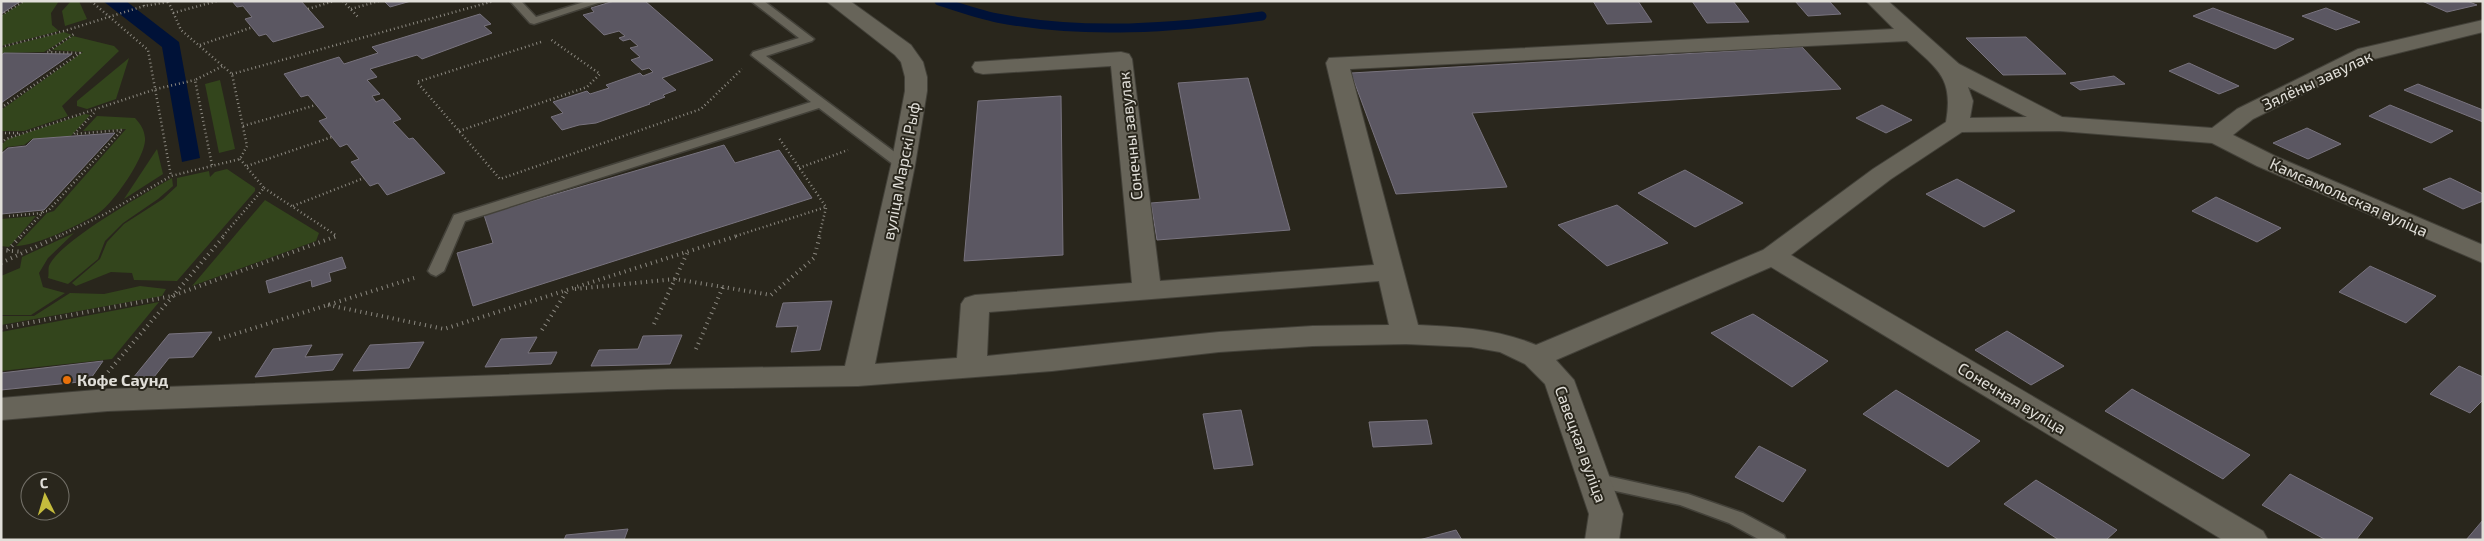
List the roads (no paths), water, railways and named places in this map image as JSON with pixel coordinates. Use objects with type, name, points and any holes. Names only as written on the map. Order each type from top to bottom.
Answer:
[{"type":"street","name":"вуліца Марскі Рыф","points":[[836,1],[888,37],[903,50],[912,62],[916,77],[916,91],[903,165],[858,376]]},
{"type":"street","points":[[1876,1],[1951,69],[2010,101],[2060,124]]},
{"type":"street","name":"Зялёны завулак","points":[[2217,136],[2245,114],[2366,54],[2483,26]]},
{"type":"street","points":[[1406,334],[1337,63],[1913,34]]},
{"type":"street","name":"Сонечны завулак","points":[[983,67],[1122,60],[1147,290]]},
{"type":"street","points":[[1951,69],[1961,101],[1957,125]]},
{"type":"street","points":[[1,409],[84,402],[668,379],[858,376],[970,368],[1219,342],[1313,336],[1406,334],[1472,337],[1507,344],[1536,356],[1773,256],[1882,174],[1957,125],[2060,124],[2217,136]]},
{"type":"street","name":"Камсамольская вуліца","points":[[2217,136],[2266,161],[2483,255]]},
{"type":"street","name":"Сонечная вуліца","points":[[1773,256],[2251,540]]},
{"type":"street","points":[[970,368],[975,304],[1390,272]]},
{"type":"street","name":"Савецкая вуліца","points":[[1536,356],[1559,380],[1606,514],[1602,540]]},
{"type":"lane","points":[[516,1],[534,21],[599,1]]},
{"type":"lane","points":[[756,1],[808,39],[758,55],[903,165]]},
{"type":"lane","points":[[436,271],[459,218],[821,103]]},
{"type":"lane","points":[[1594,480],[1682,499],[1736,518],[1777,540]]},
{"type":"water","points":[[103,1],[126,1],[179,42],[200,158],[182,162],[162,47]]},
{"type":"waterway","points":[[939,1],[997,18],[1063,27],[1130,28],[1196,24],[1262,16]]},
{"type":"place","name":"Кофе Саунд","points":[[67,380]]}]
